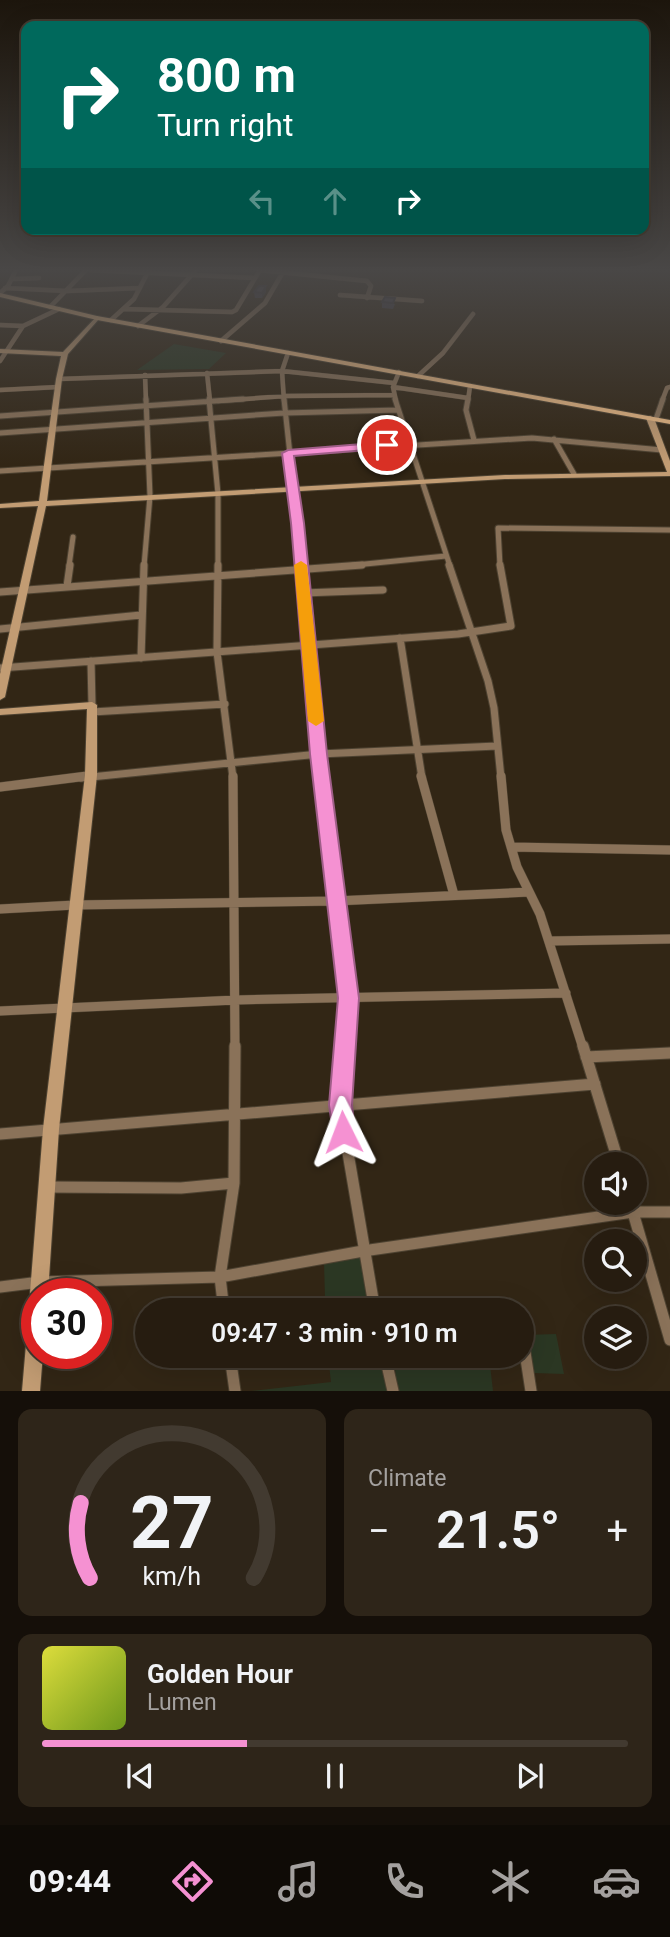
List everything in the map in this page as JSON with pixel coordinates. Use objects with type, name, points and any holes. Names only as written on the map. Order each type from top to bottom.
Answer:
[{"type":"main road","points":[[187,335],[670,422]]},
{"type":"street","points":[[0,361],[2,351],[16,335]]},
{"type":"street","points":[[0,697],[3,668],[43,503],[58,383],[65,354],[82,335]]},
{"type":"street","points":[[221,341],[229,335]]},
{"type":"street","points":[[418,376],[443,354],[457,335]]},
{"type":"street","points":[[2,351],[65,354]]},
{"type":"street","points":[[288,353],[282,371],[284,413],[335,901],[349,998],[340,1105],[372,1298]]},
{"type":"street","points":[[0,390],[145,375],[282,371],[468,398]]},
{"type":"street","points":[[399,372],[394,388],[398,410],[488,681],[506,830],[550,941],[615,1152]]},
{"type":"street","points":[[207,373],[212,402],[218,494],[217,652],[233,762],[236,1114],[234,1183],[220,1277],[222,1298]]},
{"type":"street","points":[[141,658],[144,549],[150,496],[145,375]]},
{"type":"street","points":[[470,386],[466,411],[474,440]]},
{"type":"street","points":[[0,506],[574,474],[670,472],[653,419],[667,388],[670,387]]},
{"type":"street","points":[[0,416],[394,388]]},
{"type":"street","points":[[0,433],[284,413],[398,410]]},
{"type":"street","points":[[0,471],[474,440],[554,439],[662,450]]},
{"type":"street","points":[[554,439],[574,474]]},
{"type":"street","points":[[3,668],[400,638],[511,626],[499,562],[498,528],[670,530]]},
{"type":"street","points":[[67,586],[73,537]]},
{"type":"street","points":[[0,592],[216,574],[301,571],[446,556]]},
{"type":"street","points":[[303,593],[383,590]]},
{"type":"street","points":[[0,629],[141,615]]},
{"type":"street","points":[[400,638],[419,750],[418,764],[454,895]]},
{"type":"street","points":[[41,1278],[51,1129],[91,775],[91,661]]},
{"type":"street","points":[[0,712],[225,704]]},
{"type":"street","points":[[0,786],[319,754],[497,746]]},
{"type":"street","points":[[511,847],[670,850]]},
{"type":"street","points":[[0,909],[75,905],[335,901],[529,892]]},
{"type":"street","points":[[550,941],[670,939]]},
{"type":"street","points":[[0,1011],[236,1000],[566,993]]},
{"type":"street","points":[[586,1057],[670,1053]]},
{"type":"street","points":[[0,1134],[595,1084]]},
{"type":"street","points":[[47,1187],[181,1188],[234,1183]]},
{"type":"street","points":[[647,1209],[670,1212]]},
{"type":"street","points":[[112,1284],[220,1277],[584,1215]]},
{"type":"street","points":[[634,1215],[670,1340]]},
{"type":"street","points":[[0,1287],[21,1288]]},
{"type":"street","points":[[232,1368],[235,1391]]},
{"type":"street","points":[[388,1368],[393,1391]]},
{"type":"street","points":[[527,1368],[531,1391]]},
{"type":"street","points":[[31,1391],[33,1369]]},
{"type":"green space","points":[[174,344],[226,353],[209,369],[137,370]]},
{"type":"green space","points":[[360,1256],[369,1298],[325,1298],[324,1263]]},
{"type":"green space","points":[[556,1334],[564,1374],[534,1373],[534,1335]]},
{"type":"green space","points":[[329,1368],[384,1368],[389,1391],[251,1391],[331,1382]]},
{"type":"green space","points":[[395,1368],[490,1368],[493,1391],[397,1391]]},
{"type":"slow traffic","points":[[301,565],[316,721]]},
{"type":"route","points":[[343,1132],[340,1105],[349,998],[335,901],[298,523],[288,453],[387,445]]}]
